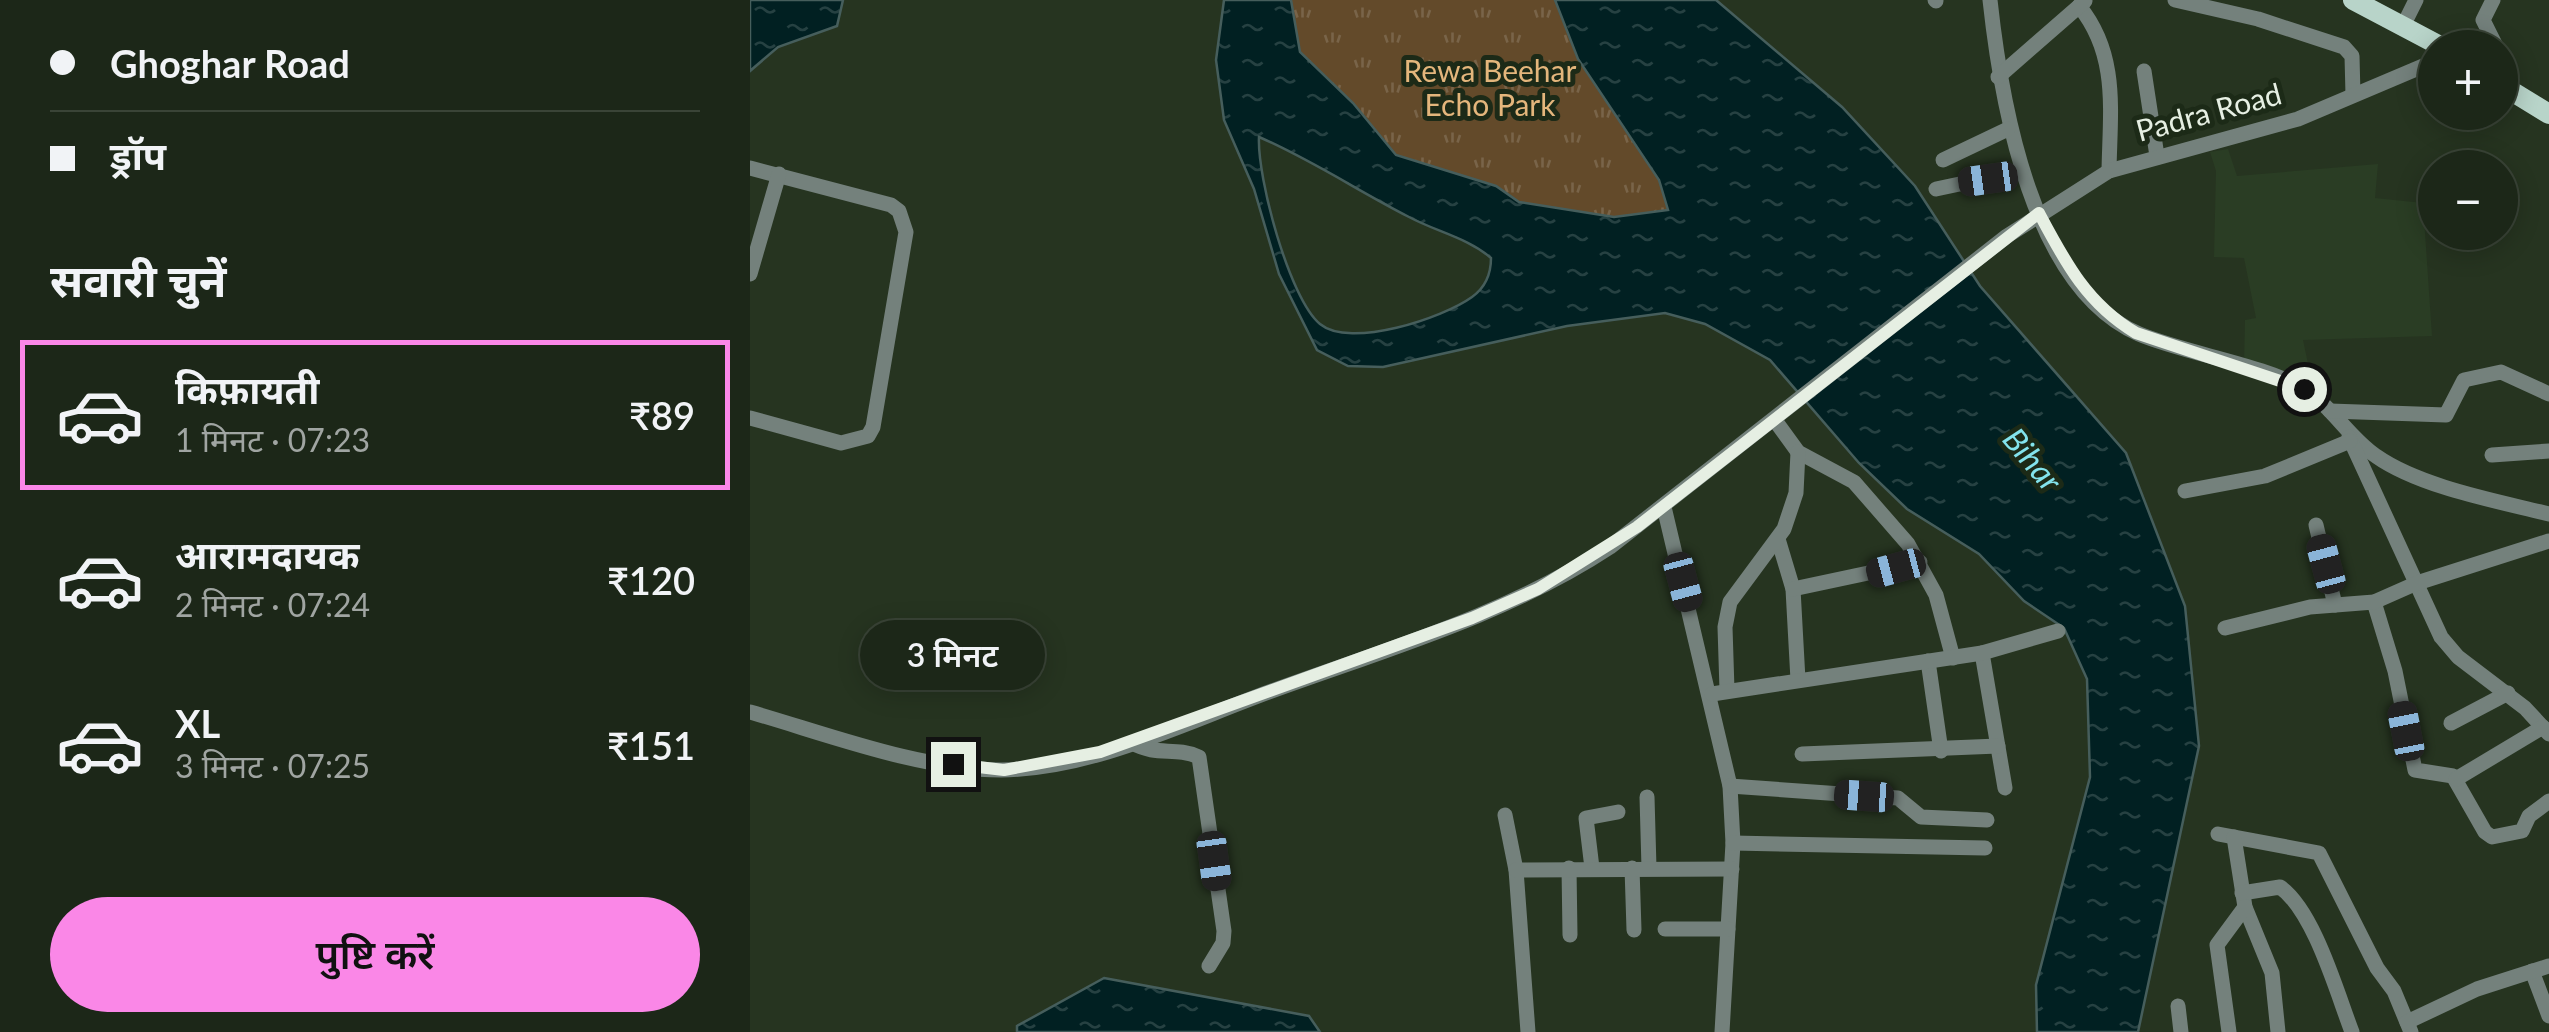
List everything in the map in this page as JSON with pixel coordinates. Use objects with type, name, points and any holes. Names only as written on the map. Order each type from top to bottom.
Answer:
[{"type":"main road","points":[[2353,0],[2418,34]]},
{"type":"main road","points":[[2518,95],[2549,114]]},
{"type":"street","points":[[1990,0],[1998,77],[2021,171],[2039,213],[2078,282],[2112,319],[2136,333],[2216,362],[2286,380],[2304,389],[2330,412],[2347,434],[2448,646],[2508,693],[2546,731],[2456,780]]},
{"type":"street","points":[[2175,0],[2246,8],[2348,50],[2354,65],[2353,96]]},
{"type":"street","points":[[2402,26],[2416,0]]},
{"type":"street","points":[[2488,30],[2483,20],[2493,0]]},
{"type":"street","points":[[1998,77],[2083,3],[2103,39],[2110,97],[2109,171]]},
{"type":"street","name":"Padra Road","points":[[1132,743],[1520,598],[1586,563],[1664,507],[2007,236],[2109,171],[2298,119],[2418,68]]},
{"type":"street","points":[[2144,71],[2157,156]]},
{"type":"street","points":[[1943,160],[2008,129]]},
{"type":"street","points":[[750,168],[891,205],[900,211],[906,232],[868,436],[841,443],[750,418]]},
{"type":"street","points":[[1936,189],[2021,171]]},
{"type":"street","points":[[750,274],[778,174]]},
{"type":"street","points":[[2330,412],[2446,415],[2464,380],[2495,372],[2549,394]]},
{"type":"street","points":[[1722,1032],[1733,843],[1720,692],[1725,627],[1730,602],[1745,576],[1778,539],[1796,493],[1798,452],[1780,414]]},
{"type":"street","points":[[2185,492],[2265,476],[2347,434]]},
{"type":"street","points":[[2347,434],[2389,464],[2492,500],[2549,514]]},
{"type":"street","points":[[2492,455],[2549,451]]},
{"type":"street","points":[[1798,452],[1854,482],[1920,562],[1936,594],[1953,658]]},
{"type":"street","points":[[1664,507],[1720,692]]},
{"type":"street","points":[[2316,524],[2335,605]]},
{"type":"street","points":[[1778,539],[1793,589],[1798,680]]},
{"type":"street","points":[[2224,628],[2296,610],[2374,602],[2417,583],[2549,542]]},
{"type":"street","points":[[1793,589],[1920,562]]},
{"type":"street","points":[[2374,602],[2394,671],[2413,766],[2422,775],[2445,772],[2456,780],[2485,832],[2492,837],[2522,831],[2529,816],[2549,800]]},
{"type":"street","points":[[1720,692],[1982,653],[2058,631]]},
{"type":"street","points":[[1982,653],[2005,788]]},
{"type":"street","points":[[1928,661],[1942,750]]},
{"type":"street","points":[[2451,724],[2508,693]]},
{"type":"street","points":[[750,712],[870,746],[978,769],[1032,766],[1132,743],[1152,754],[1183,750],[1199,757],[1224,931],[1223,943],[1209,966]]},
{"type":"street","points":[[1802,754],[1998,746]]},
{"type":"street","points":[[1730,786],[1898,798],[1922,817],[1987,820]]},
{"type":"street","points":[[1634,930],[1648,797]]},
{"type":"street","points":[[1592,868],[1586,818],[1618,812]]},
{"type":"street","points":[[1504,816],[1516,870],[1528,1032]]},
{"type":"street","points":[[2278,1032],[2266,950],[2244,900],[2226,836],[2319,853],[2409,1027],[2455,998],[2549,966]]},
{"type":"street","points":[[1733,843],[1984,848]]},
{"type":"street","points":[[1569,868],[1570,934]]},
{"type":"street","points":[[1516,870],[1732,869]]},
{"type":"street","points":[[2229,1032],[2217,945],[2244,900],[2280,887],[2288,893],[2312,932],[2352,1032]]},
{"type":"street","points":[[1665,929],[1728,928]]},
{"type":"street","points":[[2532,971],[2549,1016]]},
{"type":"street","points":[[2178,1006],[2181,1032]]},
{"type":"shaded area","points":[[2228,149],[2237,176],[2378,164],[2375,198],[2418,202],[2418,250],[2426,250],[2432,336],[2303,340],[2311,378],[2244,364],[2245,320],[2256,318],[2244,258],[2214,257],[2216,171],[2210,152]]},
{"type":"green space","name":"Rewa Beehar Echo Park","points":[[1291,0],[1555,0],[1578,59],[1659,180],[1668,210],[1614,217],[1518,202],[1496,186],[1396,155],[1353,103],[1300,52]]},
{"type":"water","points":[[750,0],[843,0],[837,26],[778,47],[750,71]]},
{"type":"water","name":"Bihar","points":[[1224,0],[1291,0],[1300,52],[1353,103],[1396,155],[1496,186],[1519,202],[1614,217],[1668,210],[1659,180],[1578,59],[1555,0],[1716,0],[1842,107],[1915,186],[1980,286],[2126,453],[2185,606],[2199,746],[2138,1032],[2037,1032],[2036,985],[2090,777],[2087,679],[2064,628],[2024,601],[1979,554],[1907,509],[1859,463],[1770,360],[1705,324],[1665,313],[1567,326],[1383,367],[1348,366],[1317,350],[1279,274],[1254,189],[1224,120],[1216,60]],"holes":[[[1259,137],[1482,251],[1491,258],[1484,284],[1458,305],[1396,328],[1352,333],[1320,324],[1297,289],[1277,236],[1263,179]]]},
{"type":"water","points":[[1104,978],[1309,1016],[1320,1032],[1017,1032],[1017,1026]]},
{"type":"route","points":[[953,764],[1004,770],[1066,760],[1132,743],[1472,618],[1538,589],[1586,563],[1664,507],[2039,213],[2078,282],[2112,319],[2136,333],[2304,389]]}]
